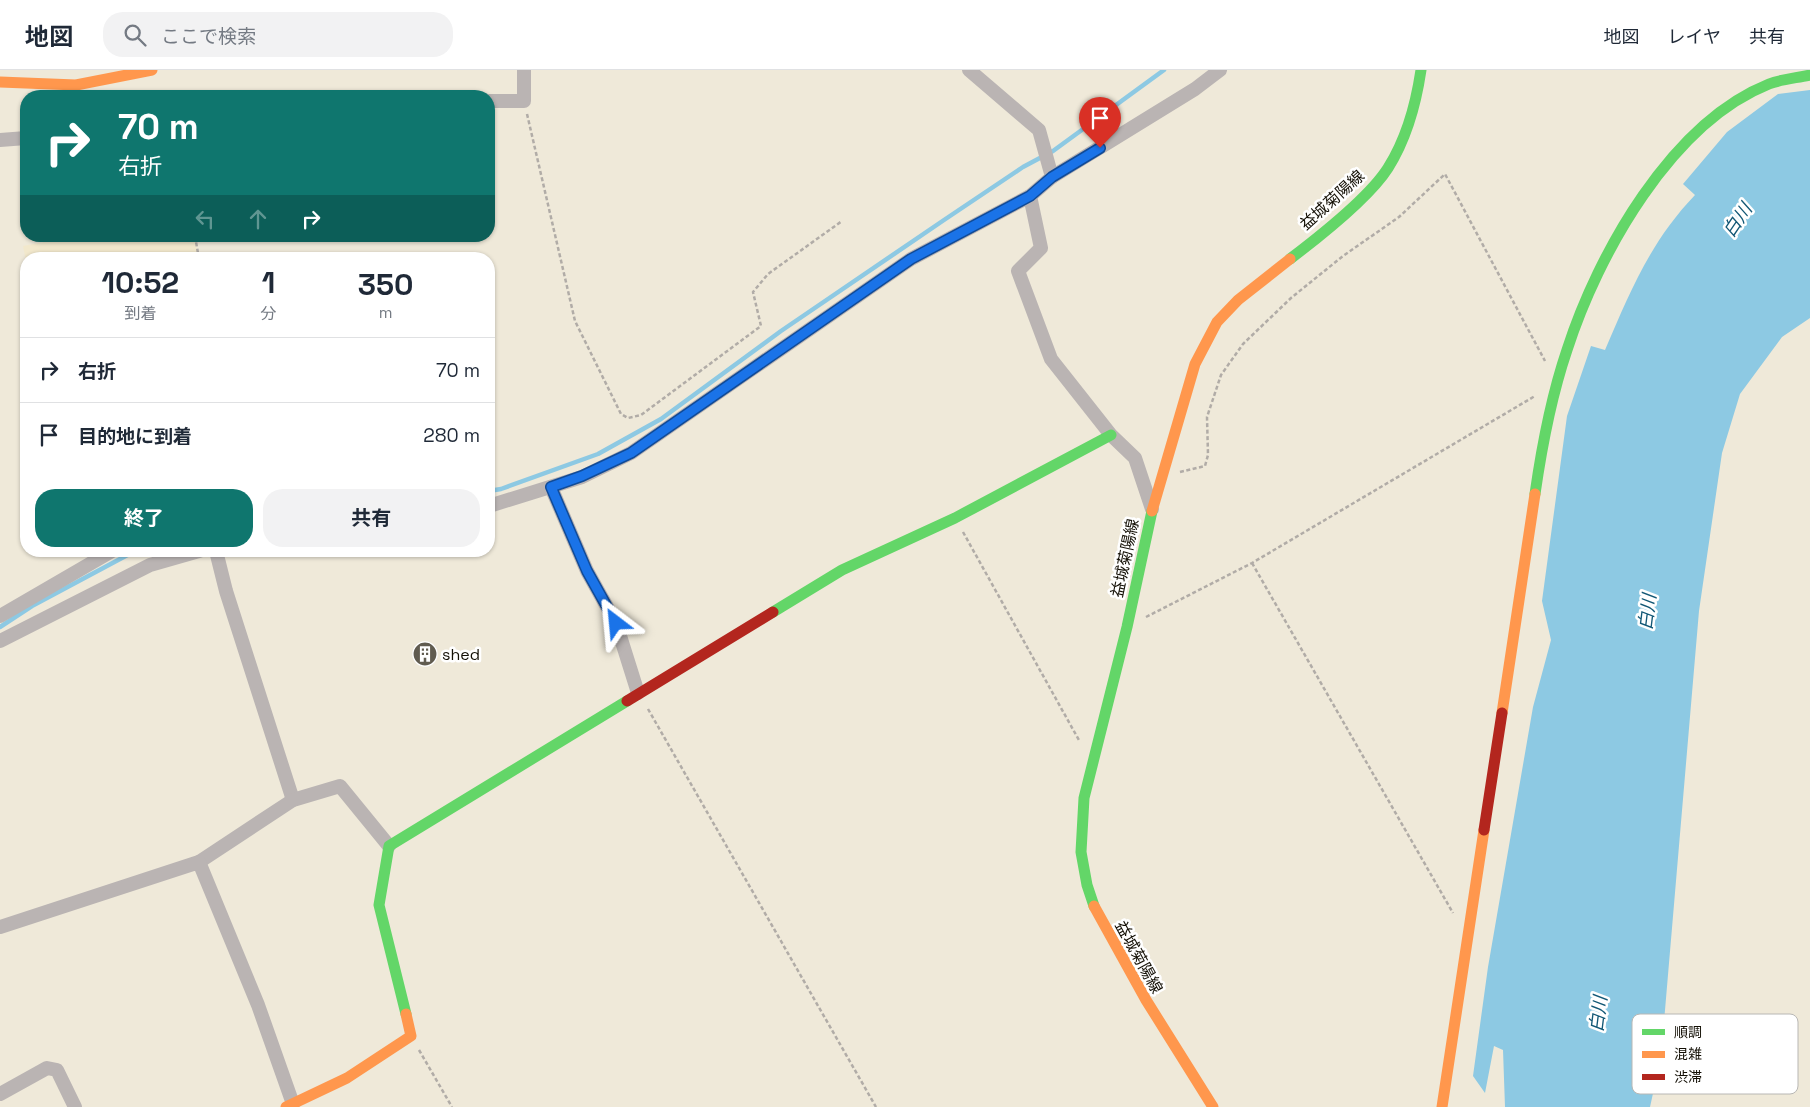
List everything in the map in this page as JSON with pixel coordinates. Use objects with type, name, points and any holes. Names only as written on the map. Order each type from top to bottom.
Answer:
[{"type":"street","points":[[0,82],[76,85],[152,70]]},
{"type":"street","points":[[495,101],[524,101],[524,70]]},
{"type":"street","points":[[969,70],[1038,130],[1052,177]]},
{"type":"street","points":[[495,504],[582,476],[631,453],[911,259],[1030,196],[1052,177],[1195,89],[1220,70]]},
{"type":"street","name":"益城菊陽線","points":[[1213,1107],[1150,1010],[1096,914],[1086,884],[1080,827],[1091,763],[1127,628],[1152,509],[1195,364],[1217,322],[1238,300],[1296,255],[1369,192],[1388,168],[1403,139],[1417,97],[1421,70]]},
{"type":"street","points":[[1442,1107],[1544,435],[1557,383],[1577,322],[1608,256],[1650,187],[1680,149],[1729,104],[1763,84],[1791,76],[1810,75]]},
{"type":"street","points":[[0,140],[20,138]]},
{"type":"street","points":[[1030,196],[1041,248],[1018,271],[1051,359],[1111,435],[1135,458],[1152,509]]},
{"type":"street","points":[[199,862],[258,1005],[290,1105],[347,1078],[411,1036],[378,905],[389,846],[842,570],[956,518],[1111,435]]},
{"type":"street","points":[[551,487],[587,571],[616,623],[638,693]]},
{"type":"street","points":[[0,616],[102,557]]},
{"type":"street","points":[[0,641],[150,565],[178,557]]},
{"type":"street","points":[[218,557],[226,590],[293,800]]},
{"type":"street","points":[[0,927],[199,862],[293,800],[340,786],[389,846]]},
{"type":"street","points":[[0,1094],[47,1068],[57,1070],[75,1107]]},
{"type":"path","points":[[524,101],[575,321],[621,414],[628,418],[641,415],[761,326],[753,292],[768,274],[842,221]]},
{"type":"path","points":[[1127,628],[1252,563],[1557,383],[1445,174],[1399,217],[1343,256],[1291,298],[1243,344],[1221,375],[1209,411],[1208,456],[1205,466],[1183,472],[1164,469]]},
{"type":"path","points":[[956,518],[1091,763]]},
{"type":"path","points":[[1252,563],[1468,938]]},
{"type":"path","points":[[638,693],[876,1107]]},
{"type":"path","points":[[411,1036],[452,1107]]},
{"type":"shaded area","points":[[44,242],[195,242],[197,252],[24,252],[23,246]]},
{"type":"water","name":"白川","points":[[1810,90],[1810,318],[1782,337],[1740,394],[1722,453],[1699,611],[1665,1014],[1632,1014],[1632,1094],[1653,1094],[1650,1107],[1505,1107],[1503,1050],[1494,1046],[1485,1093],[1473,1076],[1488,967],[1533,707],[1551,640],[1542,601],[1567,416],[1591,346],[1605,350],[1642,268],[1653,249],[1679,213],[1695,195],[1683,184],[1727,132],[1778,94]]},
{"type":"waterway","points":[[495,490],[598,454],[661,419],[781,331],[1023,167],[1053,151],[1164,70]]},
{"type":"waterway","points":[[0,627],[32,606],[124,557]]},
{"type":"traffic: fast","points":[[1290,259],[1329,228],[1380,180],[1395,157],[1410,120],[1421,70]]},
{"type":"traffic: fast","points":[[1535,494],[1548,421],[1556,385],[1567,350],[1598,273],[1619,234],[1643,196],[1670,160],[1700,129],[1733,103],[1769,84],[1810,75]]},
{"type":"traffic: fast","points":[[773,612],[842,570],[955,518],[1111,435]]},
{"type":"traffic: fast","points":[[1094,906],[1087,885],[1081,852],[1084,798],[1127,627],[1152,511]]},
{"type":"traffic: fast","points":[[406,1014],[379,905],[389,846],[627,701]]},
{"type":"traffic: slow","points":[[0,82],[76,85],[152,70]]},
{"type":"traffic: slow","points":[[1152,511],[1195,364],[1217,322],[1238,300],[1290,259]]},
{"type":"traffic: slow","points":[[1502,713],[1535,494]]},
{"type":"traffic: slow","points":[[1442,1107],[1484,830]]},
{"type":"traffic: slow","points":[[1094,906],[1146,1000],[1213,1107]]},
{"type":"traffic: slow","points":[[286,1107],[347,1078],[411,1036],[406,1014]]},
{"type":"traffic: jam","points":[[627,701],[773,612]]},
{"type":"traffic: jam","points":[[1484,830],[1502,713]]},
{"type":"place","name":"shed","points":[[425,654]]},
{"type":"route","points":[[616,623],[587,571],[551,487],[582,476],[631,453],[911,259],[1030,196],[1052,177],[1100,148]]}]
